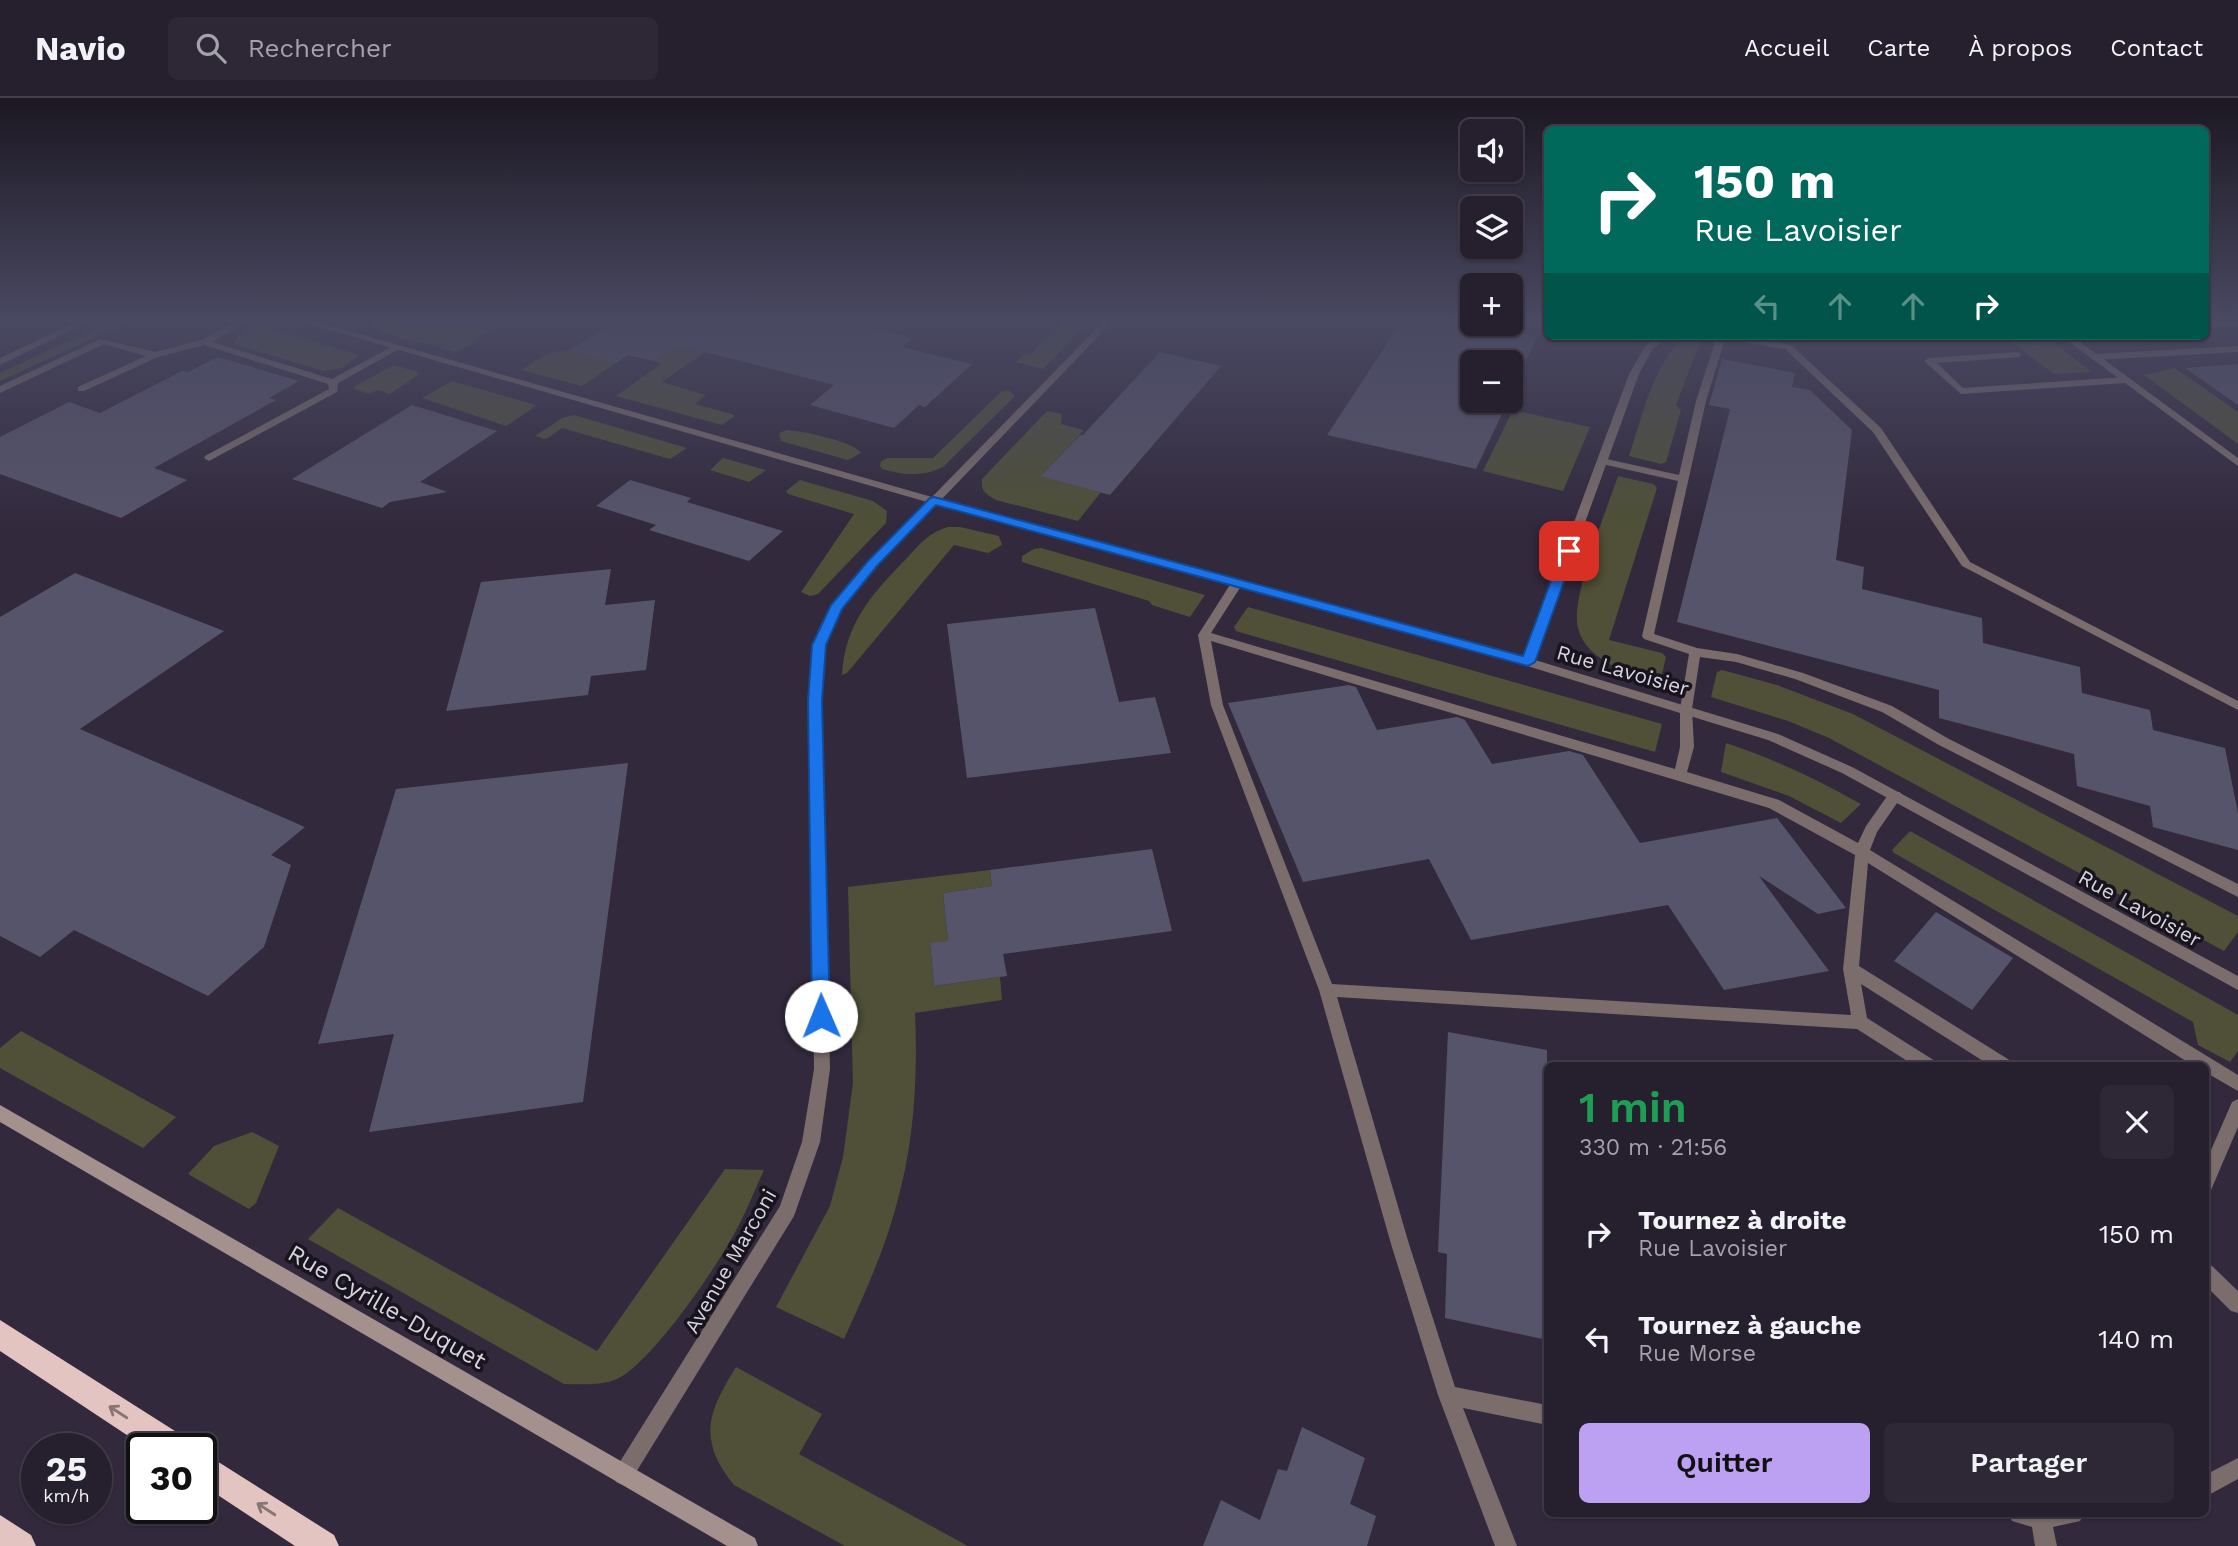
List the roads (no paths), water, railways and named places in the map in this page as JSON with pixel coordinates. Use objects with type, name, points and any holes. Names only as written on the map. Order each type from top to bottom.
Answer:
[{"type":"highway","points":[[0,1334],[151,1433]]},
{"type":"highway","points":[[217,1476],[323,1546]]},
{"type":"highway","points":[[0,1531],[20,1546]]},
{"type":"street","points":[[209,458],[334,390]]},
{"type":"street","name":"Rue Lavoisier","points":[[546,390],[934,501],[1528,662],[1773,737],[1847,770],[2238,984]]},
{"type":"street","name":"Avenue Marconi","points":[[623,1475],[788,1210],[811,1142],[822,1069],[815,701],[819,645],[836,608],[873,564],[1043,390]]},
{"type":"street","points":[[1528,662],[1628,390]]},
{"type":"street","points":[[1705,390],[1648,636],[1695,652],[1737,658],[1799,676],[1887,709],[1944,742],[2238,891]]},
{"type":"street","points":[[1834,390],[1877,430],[1966,564],[2238,706]]},
{"type":"street","points":[[1959,390],[1982,390]]},
{"type":"street","points":[[2138,390],[2238,463]]},
{"type":"street","points":[[1602,461],[1683,479]]},
{"type":"street","points":[[1237,583],[1203,635],[1217,705],[1327,990],[1400,1244],[1448,1395],[1506,1546]]},
{"type":"street","points":[[1203,635],[1774,804],[1862,852],[2202,1062]]},
{"type":"street","points":[[1681,775],[1687,747],[1686,709],[1695,652]]},
{"type":"street","points":[[1860,1022],[1852,970],[1862,852],[1871,830],[1895,796]]},
{"type":"street","points":[[1852,970],[1999,1062]]},
{"type":"street","points":[[1327,990],[1860,1022],[1922,1062]]},
{"type":"street","points":[[2209,1066],[2238,1084]]},
{"type":"street","points":[[2209,1175],[2238,1107]]},
{"type":"street","name":"Rue Cyrille-Duquet","points":[[0,1113],[747,1546]]},
{"type":"street","points":[[2209,1276],[2238,1304]]},
{"type":"street","points":[[1448,1395],[1544,1414]]},
{"type":"street","points":[[2209,1485],[2238,1468]]},
{"type":"street","points":[[2036,1517],[2049,1517]]},
{"type":"street","points":[[2041,1518],[2046,1546]]}]
